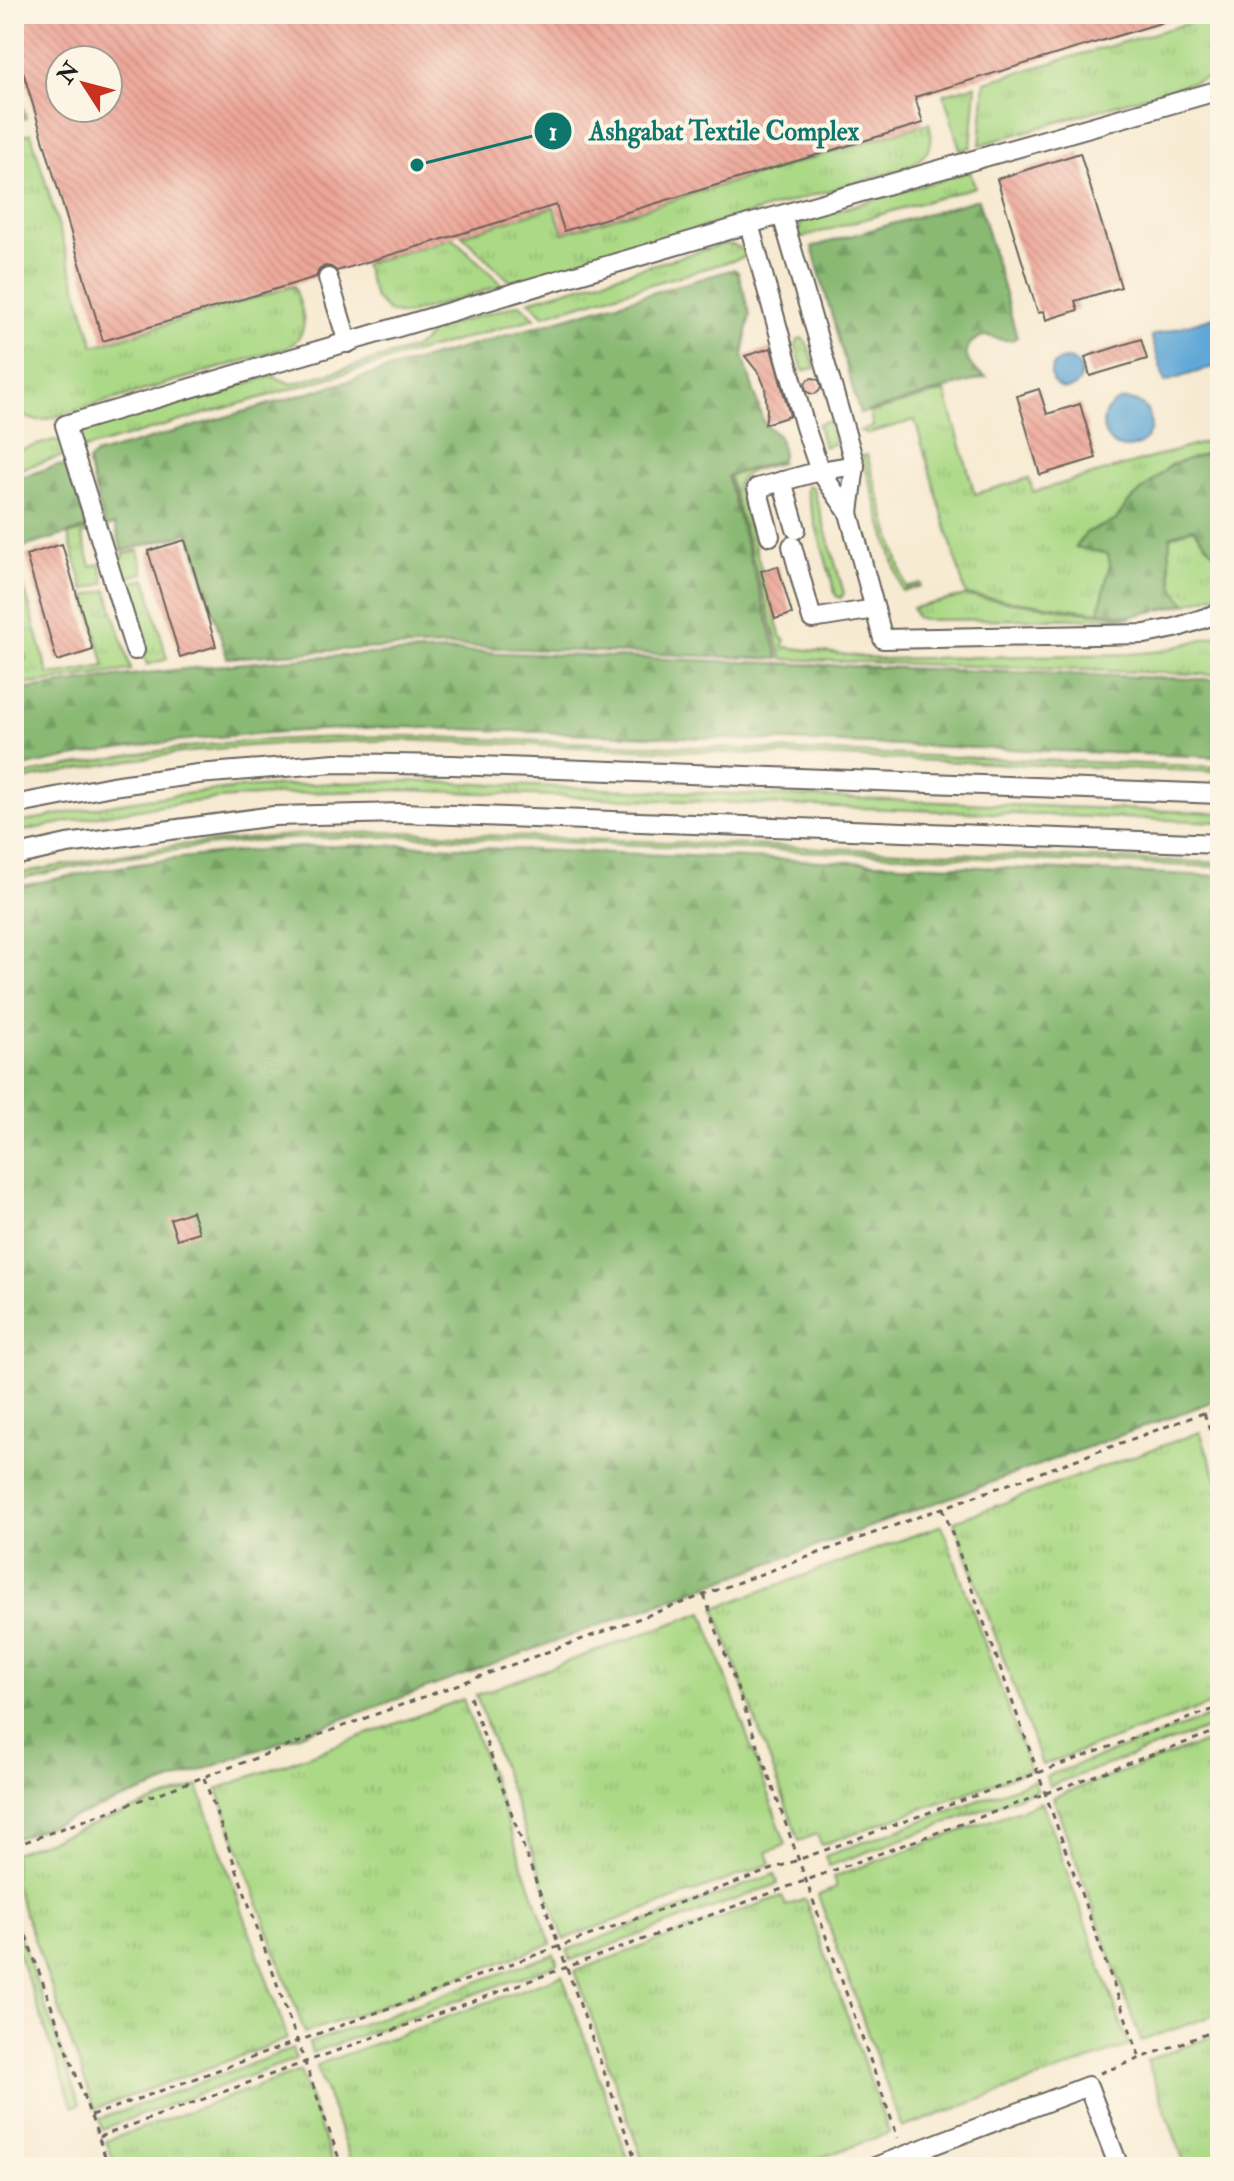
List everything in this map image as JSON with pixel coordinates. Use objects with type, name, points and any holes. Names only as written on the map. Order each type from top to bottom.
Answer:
[{"type":"street","points":[[135,650],[65,425],[749,224],[1220,90]]},
{"type":"street","points":[[782,215],[855,465],[849,513]]},
{"type":"street","points":[[749,224],[805,427],[820,471],[849,513],[883,639],[1145,634],[1220,613]]},
{"type":"street","points":[[328,278],[348,343]]},
{"type":"street","points":[[770,536],[756,489],[758,487],[855,465]]},
{"type":"street","points":[[782,481],[812,619],[875,609]]},
{"type":"street","points":[[14,805],[112,786],[198,774],[335,763],[1220,794]]},
{"type":"street","points":[[14,856],[67,844],[274,816],[402,813],[1220,844]]},
{"type":"street","points":[[875,2167],[1088,2086],[1119,2167]]},
{"type":"path","points":[[14,1846],[1220,1407]]},
{"type":"path","points":[[1204,1413],[1220,1458]]},
{"type":"path","points":[[943,1508],[1140,2058]]},
{"type":"path","points":[[704,1595],[901,2145]]},
{"type":"path","points":[[470,1697],[638,2167]]},
{"type":"path","points":[[91,2116],[1220,1707]]},
{"type":"path","points":[[99,2137],[1220,1730]]},
{"type":"path","points":[[204,1777],[342,2167]]},
{"type":"path","points":[[14,1902],[109,2167]]},
{"type":"green space","points":[[1220,14],[1220,74],[980,145],[985,82]]},
{"type":"green space","points":[[14,77],[26,118],[14,121]]},
{"type":"green space","points":[[976,85],[971,147],[960,150],[944,94]]},
{"type":"green space","points":[[929,123],[932,137],[929,148],[910,167],[512,283],[462,235],[554,207],[563,233]]},
{"type":"green space","points":[[31,133],[94,346],[294,286],[304,320],[301,335],[287,348],[44,420],[34,420],[14,412],[14,138]]},
{"type":"green space","points":[[970,171],[975,187],[800,238],[798,227],[805,220]]},
{"type":"green space","points":[[978,199],[1017,337],[1005,340],[984,336],[970,344],[967,350],[969,362],[986,377],[860,414],[812,247]]},
{"type":"green space","points":[[453,238],[503,285],[406,315],[388,311],[375,298],[364,264]]},
{"type":"green space","points":[[724,244],[737,247],[745,257],[544,315],[529,301]]},
{"type":"green space","points":[[734,269],[738,272],[750,314],[743,356],[764,424],[778,435],[783,453],[780,460],[727,476],[779,659],[451,646],[227,658],[190,533],[122,551],[115,525],[105,527],[88,464],[95,455]]},
{"type":"green space","points":[[520,304],[535,318],[81,450],[80,447],[79,437],[85,430],[272,376],[292,384],[412,349],[434,329]]},
{"type":"green space","points":[[802,338],[807,343],[815,368],[803,371],[796,346],[798,339]]},
{"type":"green space","points":[[945,391],[975,494],[1029,478],[1033,492],[1220,438],[1220,449],[1171,465],[1127,504],[1115,521],[1087,532],[1076,547],[1109,554],[1110,565],[1099,612],[966,595],[915,420],[866,434],[860,431],[873,427],[870,413]]},
{"type":"green space","points":[[829,421],[835,443],[824,447],[818,424]]},
{"type":"green space","points":[[54,440],[66,444],[69,454],[14,471],[14,452]]},
{"type":"green space","points":[[1220,449],[1220,560],[1193,528],[1170,536],[1173,582],[1180,598],[1187,604],[1132,616],[1099,612],[1110,565],[1108,554],[1076,547],[1087,532],[1115,521],[1127,504],[1171,465]]},
{"type":"green space","points":[[867,455],[906,587],[920,583],[921,586],[902,591],[862,456]]},
{"type":"green space","points":[[780,461],[749,472],[737,485],[785,647],[880,659],[1130,654],[1162,651],[1220,634],[1220,675],[782,659],[729,476]]},
{"type":"green space","points":[[59,465],[72,475],[87,528],[14,550],[14,479]]},
{"type":"green space","points":[[808,485],[813,488],[844,593],[841,598],[836,596],[806,490]]},
{"type":"green space","points":[[1193,528],[1220,560],[1220,593],[1187,604],[1173,582],[1170,537]]},
{"type":"green space","points":[[90,529],[82,535],[91,566],[100,564],[105,583],[84,590],[68,535]]},
{"type":"green space","points":[[14,550],[48,674],[105,666],[86,596],[107,590],[131,670],[14,686],[14,663],[26,659],[14,623]]},
{"type":"green space","points":[[138,550],[144,573],[121,579],[116,560],[124,557],[123,554]]},
{"type":"green space","points":[[146,579],[167,659],[147,665],[122,585]]},
{"type":"green space","points":[[965,596],[1131,618],[925,620],[916,617],[912,608]]},
{"type":"green space","points":[[452,651],[1220,680],[1220,757],[405,727],[306,731],[160,743],[14,769],[14,691],[232,664]]},
{"type":"green space","points":[[404,736],[1220,767],[1220,772],[404,740],[270,744],[199,751],[14,782],[14,777],[67,766],[199,746],[248,741]]},
{"type":"green space","points":[[404,781],[1220,813],[1220,822],[404,790],[204,801],[122,812],[14,833],[14,824],[95,807],[177,795],[275,786]]},
{"type":"green space","points":[[403,832],[1220,863],[1220,867],[403,836],[305,838],[195,847],[14,880],[14,875],[35,870],[178,845],[304,834]]},
{"type":"green space","points":[[403,845],[1220,876],[1220,1399],[14,1839],[14,888],[195,856],[305,847]]},
{"type":"green space","points":[[1200,1432],[1220,1487],[1220,1701],[1042,1765],[954,1521]]},
{"type":"green space","points":[[942,1525],[1030,1770],[821,1845],[817,1834],[799,1841],[715,1608]]},
{"type":"green space","points":[[703,1612],[786,1845],[767,1852],[771,1864],[564,1939],[476,1695]]},
{"type":"green space","points":[[463,1699],[551,1944],[305,2033],[217,1789]]},
{"type":"green space","points":[[1220,1713],[1220,1724],[1049,1786],[1046,1776]]},
{"type":"green space","points":[[1220,1737],[1220,2013],[1141,2041],[1053,1797]]},
{"type":"green space","points":[[1034,1780],[1037,1790],[829,1866],[825,1856]]},
{"type":"green space","points":[[198,1786],[288,2039],[95,2109],[14,1883],[14,1853]]},
{"type":"green space","points":[[1042,1802],[1129,2046],[902,2128],[818,1895],[836,1888],[833,1877]]},
{"type":"green space","points":[[775,1874],[778,1884],[571,1960],[567,1950]]},
{"type":"green space","points":[[782,1896],[786,1906],[805,1899],[889,2133],[795,2167],[645,2167],[575,1971]]},
{"type":"green space","points":[[14,1920],[80,2104],[73,2107],[14,1941]]},
{"type":"green space","points":[[554,1954],[558,1964],[312,2053],[309,2043]]},
{"type":"green space","points":[[562,1975],[631,2167],[353,2167],[316,2065]]},
{"type":"green space","points":[[1220,2034],[1220,2167],[1186,2167],[1147,2060]]},
{"type":"green space","points":[[292,2049],[296,2059],[102,2129],[99,2119]]},
{"type":"green space","points":[[300,2071],[334,2167],[116,2167],[106,2141]]},
{"type":"water","points":[[1220,315],[1220,365],[1165,382],[1151,336]]},
{"type":"water","points":[[1066,359],[1072,360],[1080,368],[1080,380],[1072,388],[1066,389],[1060,388],[1052,380],[1051,374],[1052,368],[1060,360]]},
{"type":"water","points":[[1127,400],[1144,407],[1151,424],[1144,441],[1127,448],[1110,441],[1103,424],[1110,407]]},
{"type":"building","points":[[14,14],[1176,14],[1177,18],[915,97],[923,123],[564,231],[556,205],[337,271],[325,266],[316,277],[103,341],[14,41]]},
{"type":"building","points":[[1080,153],[1121,287],[1075,301],[1078,310],[1046,320],[1044,311],[1038,313],[997,179]]},
{"type":"building","points":[[1141,339],[1147,359],[1090,376],[1085,357]]},
{"type":"building","points":[[771,348],[790,416],[765,424],[765,387],[745,356]]},
{"type":"building","points":[[813,378],[821,386],[813,394],[805,386]]},
{"type":"building","points":[[1039,389],[1047,414],[1080,404],[1096,458],[1040,475],[1017,396]]},
{"type":"building","points":[[185,540],[216,646],[180,657],[148,551]]},
{"type":"building","points":[[62,544],[93,650],[57,661],[26,555]]},
{"type":"building","points":[[778,566],[792,614],[775,619],[761,571]]},
{"type":"building","points":[[192,1211],[199,1232],[177,1239],[170,1219]]},
{"type":"place","name":"Ashgabat Textile Complex","points":[[417,165]]}]
